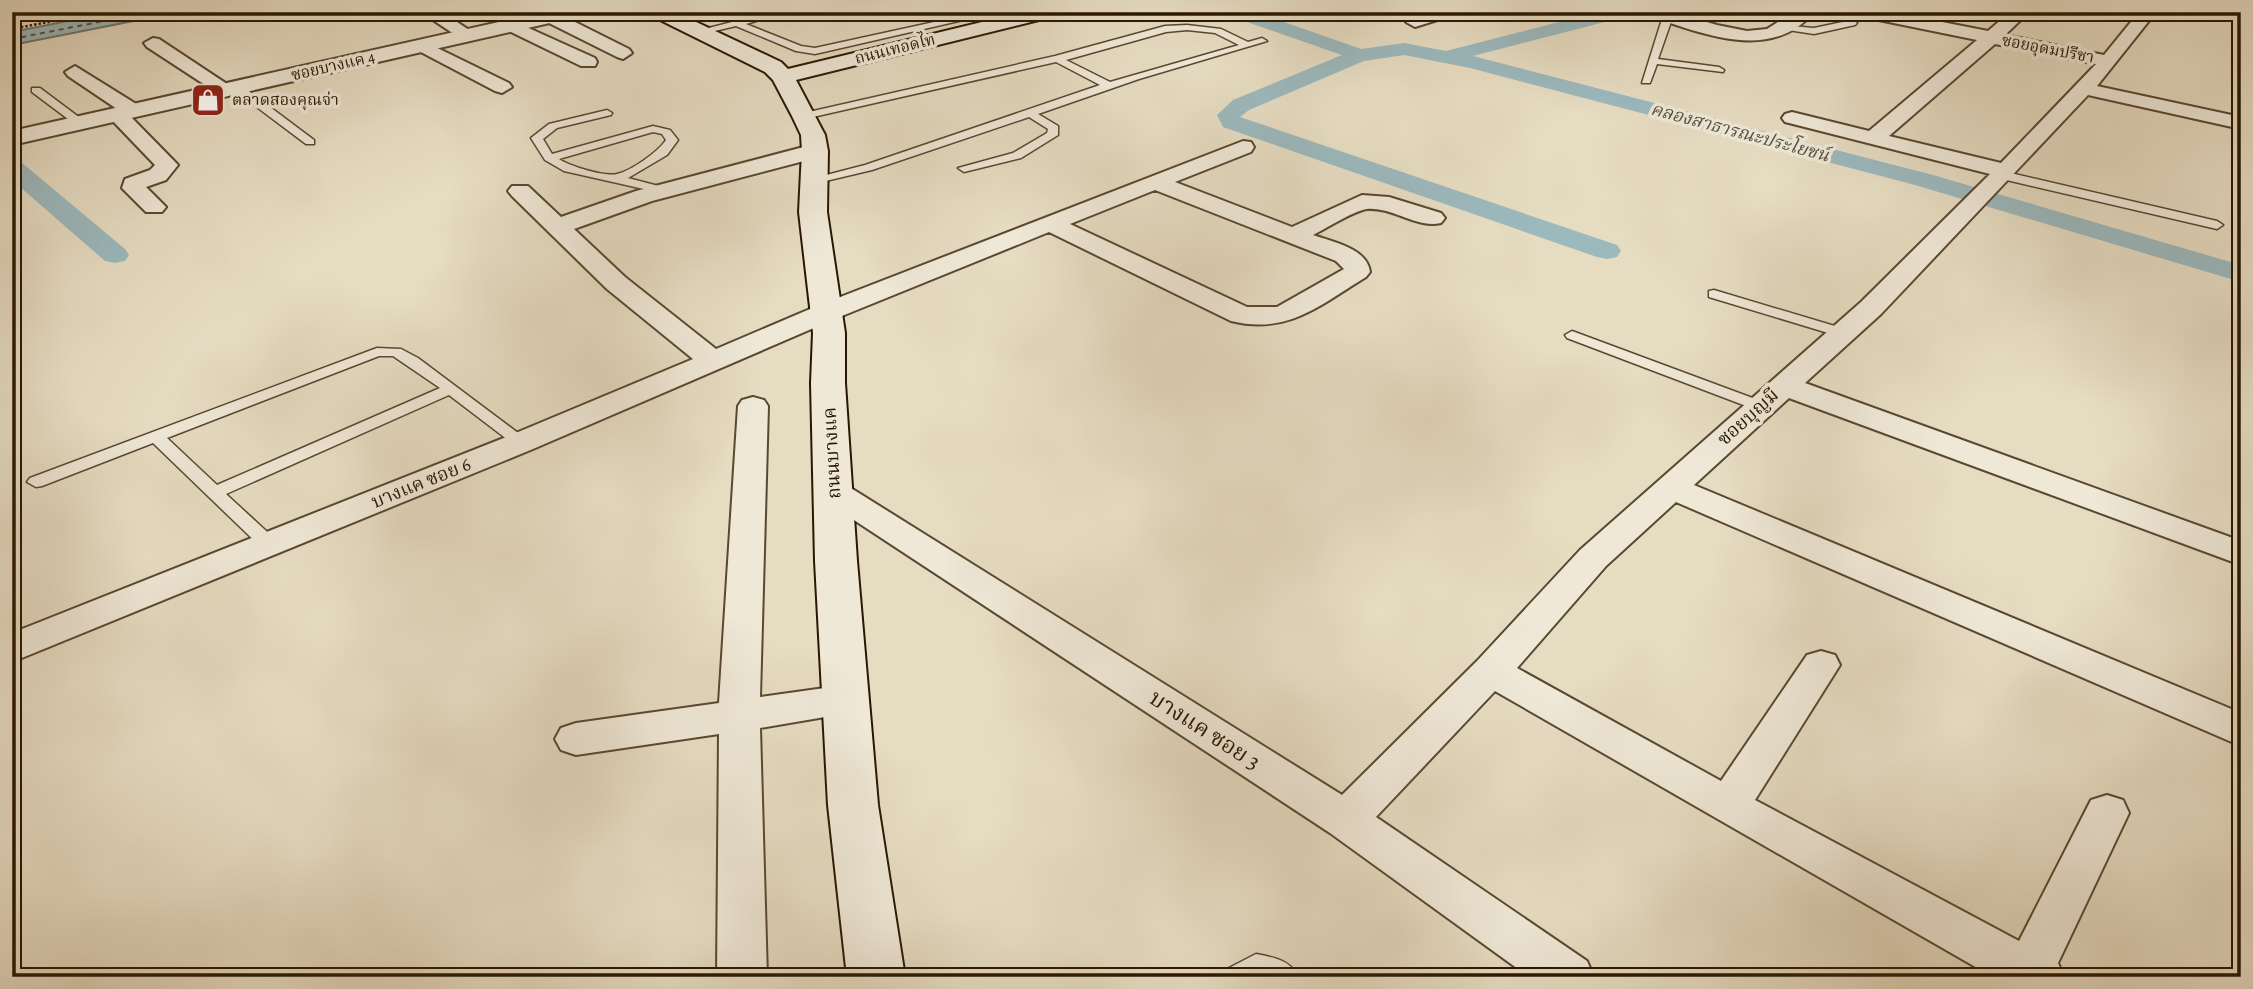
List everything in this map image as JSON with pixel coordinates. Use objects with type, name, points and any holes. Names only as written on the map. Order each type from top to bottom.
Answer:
[{"type":"main road","name":"ถนนบางแค","points":[[659,12],[718,23],[783,77],[813,135],[813,212],[827,312],[836,561],[853,805],[876,977]]},
{"type":"main road","name":"ถนนเทอดไท","points":[[783,77],[1012,16],[1048,12]]},
{"type":"main road","name":"ซอยบางแค 4","points":[[15,138],[561,15]]},
{"type":"street","points":[[429,12],[469,36]]},
{"type":"street","points":[[1415,22],[1444,12]]},
{"type":"street","points":[[1661,14],[1743,35],[1758,36],[1772,33],[1806,12]]},
{"type":"street","points":[[1872,139],[2021,12]]},
{"type":"street","name":"ซอยบุญมี","points":[[1346,820],[1491,671],[1593,558],[1771,395],[1871,308],[2004,173],[2109,61],[2148,12]]},
{"type":"street","points":[[561,15],[623,53]]},
{"type":"street","name":"ซอยอุดมปรีชา","points":[[1858,18],[1988,38],[2109,61]]},
{"type":"street","points":[[513,26],[588,62]]},
{"type":"street","points":[[153,43],[232,89]]},
{"type":"street","points":[[423,46],[502,87]]},
{"type":"street","points":[[75,72],[125,113],[167,165],[158,174],[133,184],[133,188],[154,207]]},
{"type":"street","points":[[2081,88],[2241,123]]},
{"type":"street","points":[[1792,118],[2004,173]]},
{"type":"street","name":"บางแค ซอย 6","points":[[12,648],[522,442],[827,312],[1243,147]]},
{"type":"street","points":[[557,227],[662,191],[814,166]]},
{"type":"street","points":[[1051,224],[1241,315],[1283,315],[1357,272],[1356,264],[1345,256],[1155,182]]},
{"type":"street","points":[[520,191],[616,283],[714,361]]},
{"type":"street","points":[[1292,236],[1363,202],[1389,204],[1433,218]]},
{"type":"street","points":[[1771,395],[2241,554]]},
{"type":"street","points":[[742,977],[739,716],[753,405]]},
{"type":"street","points":[[1670,486],[2241,730]]},
{"type":"street","name":"บางแค ซอย 3","points":[[834,492],[1346,820],[1569,977]]},
{"type":"street","points":[[1728,806],[1821,665]]},
{"type":"street","points":[[1491,671],[1728,806],[2034,974],[2107,813]]},
{"type":"street","points":[[576,739],[846,700]]},
{"type":"lane","points":[[718,23],[783,12]]},
{"type":"lane","points":[[718,23],[799,49],[814,51],[994,12]]},
{"type":"lane","points":[[1646,81],[1653,61],[1661,14]]},
{"type":"lane","points":[[1779,28],[1814,31],[1858,18]]},
{"type":"lane","points":[[804,116],[1057,59],[1165,29],[1182,27],[1223,32],[1246,45]]},
{"type":"lane","points":[[814,166],[868,168],[1109,86],[1262,41]]},
{"type":"lane","points":[[1057,59],[1109,86]]},
{"type":"lane","points":[[1653,61],[1718,70]]},
{"type":"lane","points":[[232,89],[310,142]]},
{"type":"lane","points":[[36,90],[80,123]]},
{"type":"lane","points":[[607,113],[553,126],[537,138],[542,153],[559,166],[662,191]]},
{"type":"lane","points":[[964,169],[1017,156],[1052,135],[1054,128],[1030,113]]},
{"type":"lane","points":[[549,158],[653,129],[666,132],[672,140],[663,153],[617,179]]},
{"type":"lane","points":[[2004,173],[2217,225]]},
{"type":"lane","points":[[1714,293],[1843,333]]},
{"type":"lane","points":[[1572,335],[1771,395]]},
{"type":"lane","points":[[36,482],[377,352],[396,352],[413,361],[522,442]]},
{"type":"lane","points":[[215,492],[451,389]]},
{"type":"lane","points":[[155,436],[270,545]]},
{"type":"lane","points":[[1236,977],[1256,966],[1272,969],[1285,977]]},
{"type":"path","points":[[12,29],[100,12]]},
{"type":"water","points":[[113,12],[179,12],[12,45],[12,32]]},
{"type":"waterway","name":"คลองสาธารณะประโยชน์","points":[[1237,12],[1360,55]]},
{"type":"waterway","points":[[1453,55],[1621,12]]},
{"type":"waterway","name":"คลองสาธารณะประโยชน์","points":[[1360,55],[1404,49],[1472,62],[1924,180],[2241,274]]},
{"type":"waterway","points":[[1360,55],[1241,105],[1228,115],[1231,122],[1607,251]]},
{"type":"waterway","points":[[12,167],[115,255]]},
{"type":"ferry route","points":[[12,39],[150,12]]},
{"type":"place","name":"ตลาดสองคุณจ่า","points":[[208,100]]}]
